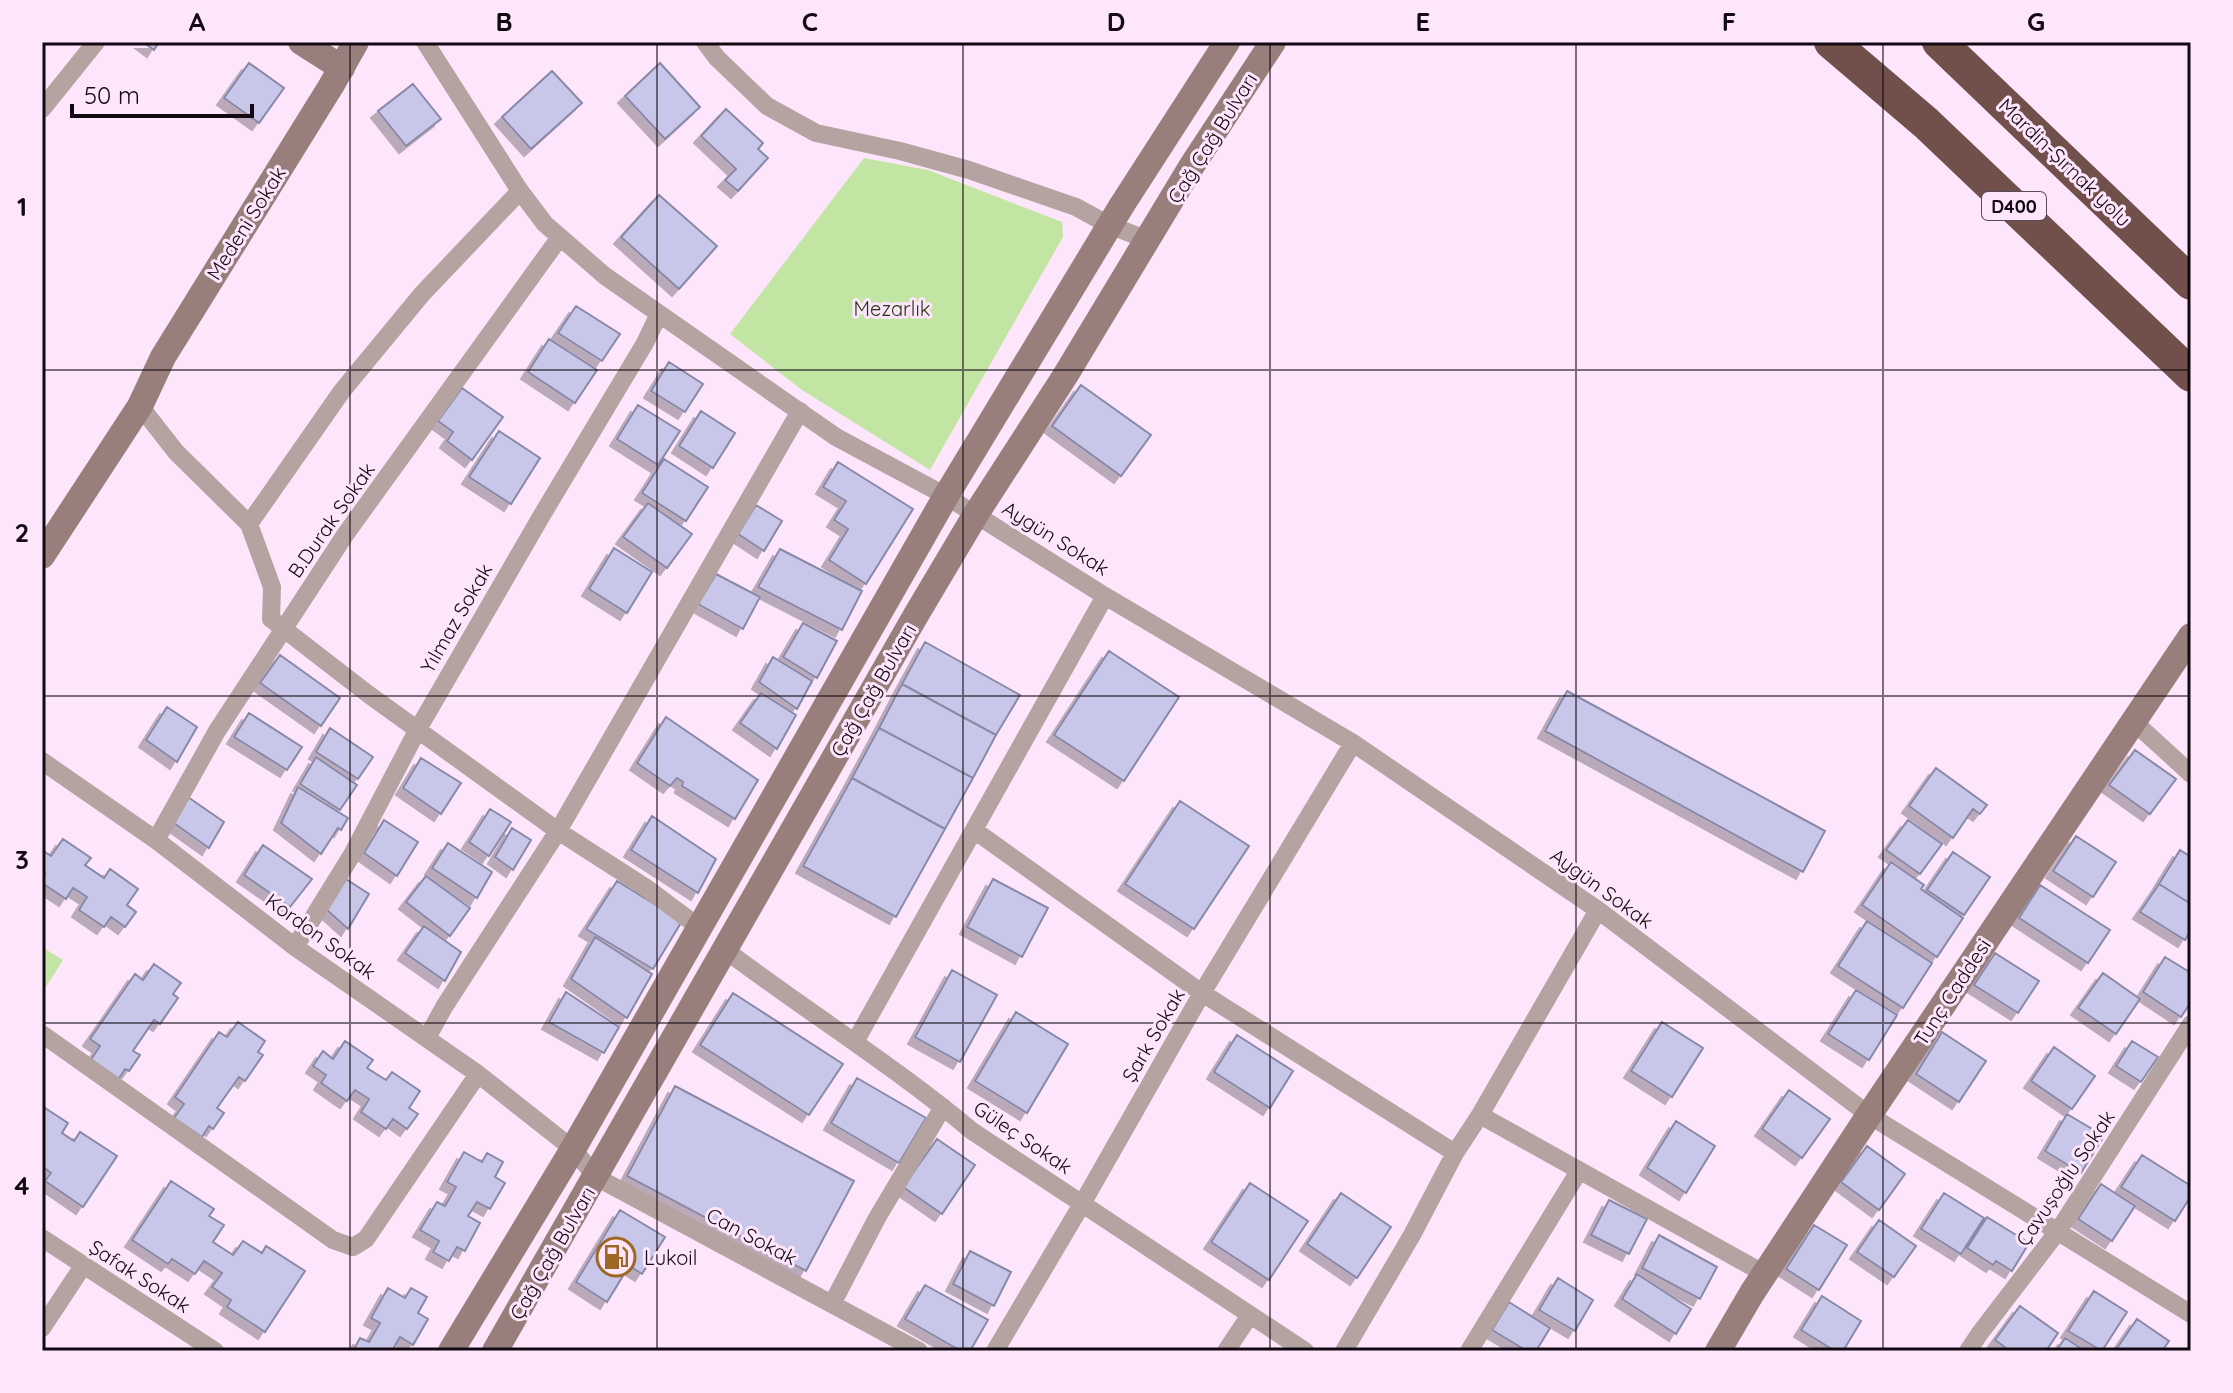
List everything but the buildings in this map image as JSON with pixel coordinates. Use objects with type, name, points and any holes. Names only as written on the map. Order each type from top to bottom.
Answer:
[{"type":"highway","name":"D400","points":[[1831,42],[1926,123],[2191,375]]},
{"type":"highway","name":"Mardin-Şırnak yolu","points":[[1939,42],[2191,283]]},
{"type":"main road","points":[[301,42],[342,68]]},
{"type":"main road","name":"Medeni Sokak","points":[[42,556],[140,406],[163,357],[356,42]]},
{"type":"main road","name":"Çağ Çağ Bulvarı","points":[[451,1351],[573,1149],[946,496],[1109,225],[1227,42]]},
{"type":"main road","name":"Çağ Çağ Bulvarı","points":[[495,1351],[976,514],[1065,376],[1191,167],[1273,42]]},
{"type":"main road","name":"Tunç Caddesi","points":[[1718,1351],[1869,1115],[2191,636]]},
{"type":"street","points":[[42,109],[96,42]]},
{"type":"street","name":"Aygün Sokak","points":[[425,42],[520,191],[545,224],[605,276],[836,437],[946,496],[1105,596],[1353,743],[1598,910],[1869,1115],[2191,1314]]},
{"type":"street","points":[[705,42],[717,58],[767,106],[816,133],[969,170],[1076,207],[1109,225],[1148,240]]},
{"type":"street","points":[[249,524],[342,391],[422,294],[520,191]]},
{"type":"street","name":"B.Durak Sokak","points":[[156,840],[217,731],[345,535],[560,237]]},
{"type":"street","name":"Yılmaz Sokak","points":[[295,947],[353,853],[418,729],[645,343],[659,314]]},
{"type":"street","points":[[140,406],[176,452],[249,524],[272,587],[271,619],[368,694],[558,831],[645,887],[700,928]]},
{"type":"street","points":[[427,1038],[558,831],[800,411]]},
{"type":"street","points":[[855,1042],[1105,596]]},
{"type":"street","points":[[2133,721],[2191,774]]},
{"type":"street","name":"Şark Sokak","points":[[995,1351],[1202,993],[1353,743]]},
{"type":"street","name":"Kordon Sokak","points":[[42,761],[156,840],[295,947],[478,1074],[573,1149]]},
{"type":"street","points":[[974,830],[1202,993],[1455,1153]]},
{"type":"street","points":[[1344,1351],[1412,1235],[1455,1153],[1598,910]]},
{"type":"street","name":"Güleç Sokak","points":[[724,949],[855,1042],[972,1131],[1305,1351]]},
{"type":"street","name":"Çavuşoğlu Sokak","points":[[1968,1351],[2058,1231],[2184,1050],[2191,1024]]},
{"type":"street","points":[[42,1034],[333,1240],[353,1247],[366,1239],[478,1074]]},
{"type":"street","points":[[832,1304],[877,1218],[943,1107]]},
{"type":"street","points":[[1480,1115],[1765,1274]]},
{"type":"street","name":"Can Sokak","points":[[573,1149],[596,1177],[919,1351]]},
{"type":"street","points":[[1469,1351],[1579,1171]]},
{"type":"street","name":"Şafak Sokak","points":[[42,1238],[215,1351]]},
{"type":"street","points":[[42,1328],[83,1266]]},
{"type":"street","points":[[1226,1351],[1250,1315]]},
{"type":"green space","name":"Mezarlık","points":[[864,158],[928,170],[1062,222],[1063,237],[930,470],[802,390],[730,334]]},
{"type":"green space","points":[[42,947],[63,960],[42,993]]},
{"type":"place","name":"Lukoil","points":[[616,1257]]}]
